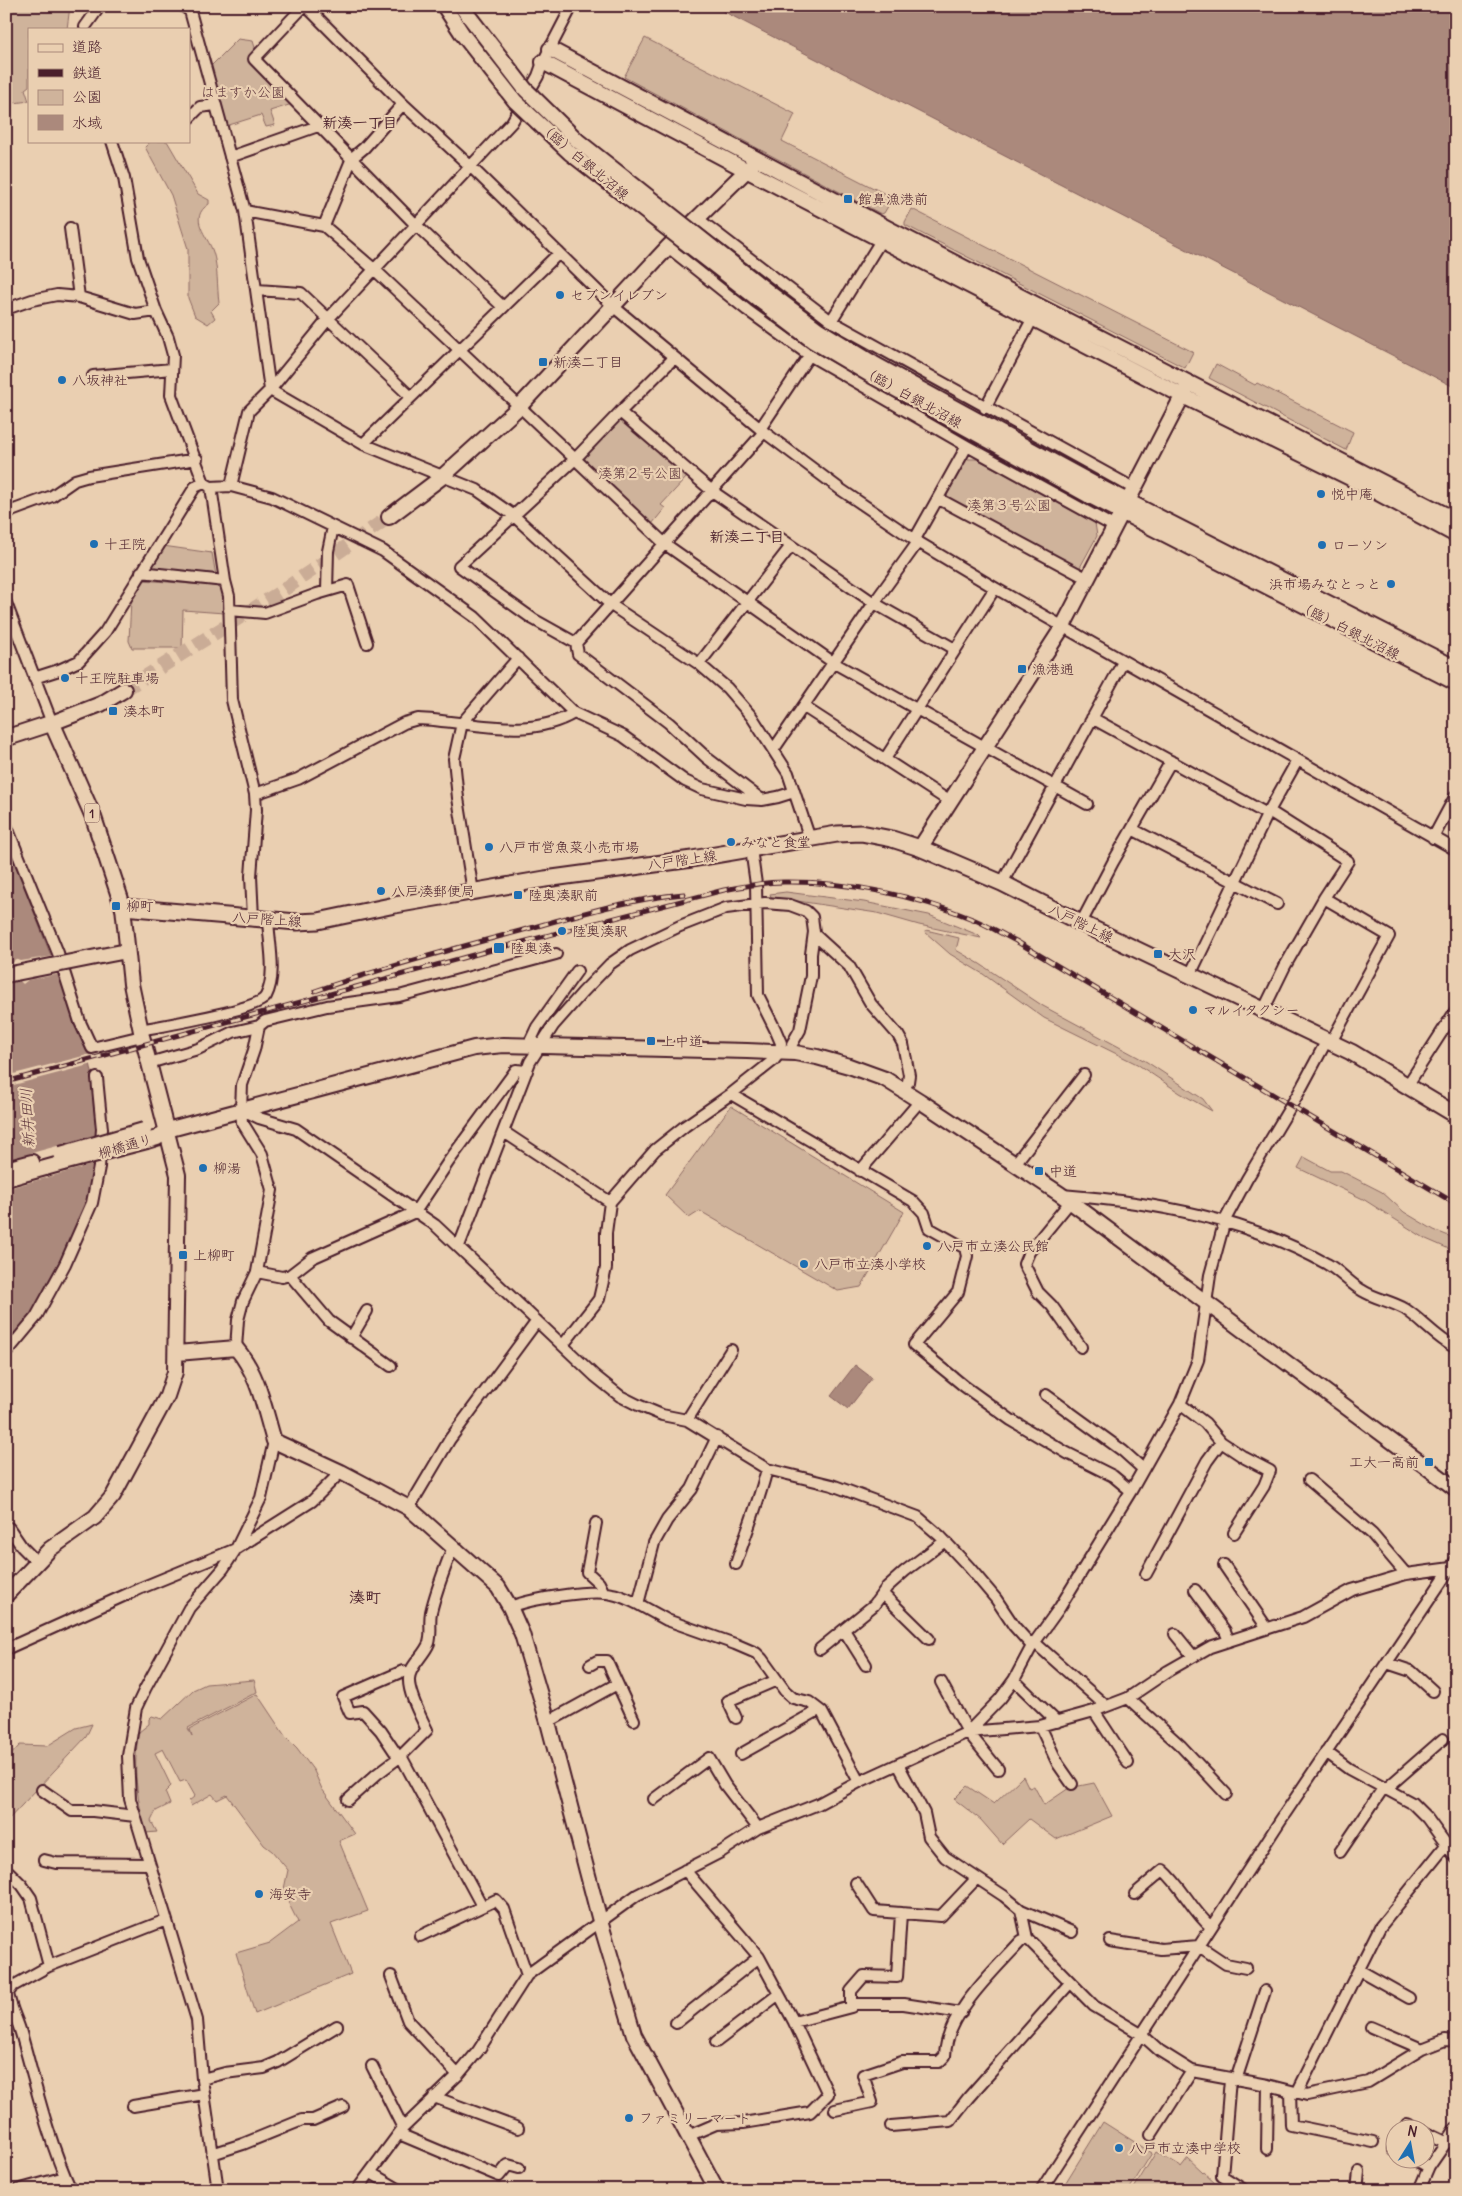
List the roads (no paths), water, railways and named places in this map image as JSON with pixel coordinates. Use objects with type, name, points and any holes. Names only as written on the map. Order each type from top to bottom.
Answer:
[{"type":"main road","points":[[6,738],[52,722]]},
{"type":"main road","name":"1","points":[[52,722],[93,816],[123,907]]},
{"type":"main road","name":"八戸階上線","points":[[123,907],[268,920],[318,921],[473,892],[837,834],[861,833],[892,839],[920,848],[1002,883],[1081,923],[1351,1052],[1456,1115]]},
{"type":"street","points":[[85,27],[100,6]]},
{"type":"street","points":[[502,306],[417,226],[254,60],[305,6],[403,104],[470,166],[614,307],[762,431],[840,489],[917,540],[1062,628],[1456,850]]},
{"type":"street","name":"（臨）白銀北沼線","points":[[444,6],[463,35],[515,101],[570,153],[763,303],[813,340],[872,376],[1091,489]]},
{"type":"street","name":"（臨）白銀北沼線","points":[[461,6],[525,89],[578,141],[819,330],[876,365],[1125,508],[1456,683]]},
{"type":"street","points":[[230,486],[249,411],[270,390],[329,318],[417,226],[512,122],[538,76],[543,62],[572,6]]},
{"type":"street","points":[[189,8],[245,211],[270,390]]},
{"type":"street","points":[[550,49],[757,159],[885,234]]},
{"type":"street","points":[[543,62],[746,170],[885,234],[1036,312],[1182,396],[1350,478],[1456,535]]},
{"type":"street","points":[[190,117],[200,107],[215,104]]},
{"type":"street","points":[[324,226],[352,158],[364,148],[403,104]]},
{"type":"street","points":[[230,157],[318,126]]},
{"type":"street","points":[[112,142],[124,178],[138,258],[173,355],[171,395],[208,485],[225,581],[230,596],[232,700],[255,794],[256,810],[251,876],[253,918]]},
{"type":"street","points":[[389,517],[442,478],[519,407],[614,307],[668,246],[757,159]]},
{"type":"street","points":[[245,211],[324,226],[375,270],[665,544],[834,663],[1087,804]]},
{"type":"street","points":[[697,218],[831,321],[985,408],[1135,489]]},
{"type":"street","points":[[70,228],[79,297]]},
{"type":"street","points":[[576,643],[712,491],[762,431],[885,234]]},
{"type":"street","points":[[668,246],[747,310],[809,355],[967,446],[1115,527]]},
{"type":"street","points":[[363,444],[502,306],[559,253]]},
{"type":"street","points":[[257,290],[301,293],[411,397]]},
{"type":"street","points":[[6,309],[32,300],[57,295],[79,297],[134,314],[156,310]]},
{"type":"street","points":[[1036,312],[1190,382],[1456,520]]},
{"type":"street","points":[[985,408],[1036,312]]},
{"type":"street","points":[[576,643],[533,619],[459,566],[574,460],[674,358]]},
{"type":"street","points":[[93,376],[172,369]]},
{"type":"street","points":[[920,848],[1062,628],[1190,382]]},
{"type":"street","points":[[270,390],[363,444],[442,478],[477,490],[513,515],[611,605],[699,664],[728,688],[752,717],[788,773],[810,839]]},
{"type":"street","points":[[620,412],[712,491],[874,603],[955,650]]},
{"type":"street","points":[[774,749],[804,708],[917,540],[967,446]]},
{"type":"street","points":[[6,513],[52,496],[75,480],[197,458]]},
{"type":"street","points":[[34,678],[60,670],[79,661],[105,632],[194,487],[208,485],[230,486],[272,497],[383,551],[475,617],[574,712],[623,736],[685,781],[702,789],[762,800],[794,792]]},
{"type":"street","points":[[939,498],[1088,579]]},
{"type":"street","name":"（臨）白銀北沼線","points":[[1125,508],[1456,668]]},
{"type":"street","points":[[328,591],[328,551],[333,527]]},
{"type":"street","points":[[699,664],[791,546]]},
{"type":"street","points":[[141,572],[225,581]]},
{"type":"street","points":[[229,610],[265,614],[348,585],[367,643]]},
{"type":"street","points":[[885,759],[995,588]]},
{"type":"street","points":[[6,603],[52,722],[101,704],[124,690]]},
{"type":"street","points":[[576,643],[578,654],[669,723],[707,758],[762,800]]},
{"type":"street","points":[[473,892],[454,759],[462,723],[518,658]]},
{"type":"street","points":[[1002,883],[1123,662]]},
{"type":"street","points":[[804,708],[949,801]]},
{"type":"street","points":[[255,794],[298,779],[404,723],[418,719],[526,728],[559,722],[574,712]]},
{"type":"street","points":[[1092,718],[1268,812],[1348,861],[1324,898],[1285,966],[1263,1011]]},
{"type":"street","points":[[1081,923],[1171,761]]},
{"type":"street","points":[[1190,975],[1268,812],[1297,761]]},
{"type":"street","points":[[1434,838],[1456,795]]},
{"type":"street","points":[[6,825],[58,953],[80,1022],[92,1048],[141,1033],[231,1012],[261,1002],[265,998],[270,978],[268,920]]},
{"type":"street","points":[[1132,829],[1235,884],[1277,904]]},
{"type":"street","points":[[751,849],[756,884],[758,995],[781,1043],[786,1048]]},
{"type":"street","points":[[968,1732],[1000,1699],[1014,1680],[1033,1644],[1060,1608],[1131,1491],[1180,1404],[1198,1360],[1208,1304],[1210,1275],[1225,1220],[1389,936],[1324,898]]},
{"type":"street","points":[[534,1046],[610,964],[630,950],[680,926],[726,908],[756,902],[790,905],[806,911],[812,917],[815,935],[811,954],[811,976],[801,1024],[786,1048],[774,1060],[656,1150],[610,1202],[606,1233],[606,1268],[599,1299],[563,1345]]},
{"type":"street","points":[[6,1595],[50,1549],[95,1517],[113,1496],[167,1396],[176,1372],[178,1175],[141,1033],[131,984],[123,907]]},
{"type":"street","points":[[815,935],[849,966],[870,1004],[898,1035],[903,1044],[909,1076],[903,1090]]},
{"type":"street","points":[[6,975],[127,951]]},
{"type":"street","points":[[149,1063],[198,1049],[233,1032],[259,1026],[265,1021],[327,1006],[408,994],[556,954]]},
{"type":"street","points":[[459,1246],[527,1071],[537,1027],[577,971]]},
{"type":"street","points":[[1408,1086],[1456,1010]]},
{"type":"street","points":[[218,2190],[202,2079],[197,2020],[135,1816],[128,1781],[128,1756],[136,1708],[189,1608],[223,1569],[236,1549],[261,1498],[274,1441],[257,1381],[247,1361],[236,1348],[238,1320],[243,1301],[257,1272],[272,1190],[262,1154],[242,1122],[242,1086],[254,1050],[259,1026]]},
{"type":"street","name":"柳橋通り","points":[[6,1179],[146,1135],[153,1127],[167,1130],[474,1048],[534,1046],[786,1048],[849,1066],[885,1079],[920,1101],[1065,1198],[1456,1490]]},
{"type":"street","points":[[257,1272],[282,1277],[290,1275],[312,1258],[415,1212],[450,1160],[516,1070],[527,1071]]},
{"type":"street","points":[[1014,1164],[1084,1075]]},
{"type":"street","points":[[6,1353],[36,1317],[65,1264],[92,1203],[100,1167],[102,1129],[97,1078]]},
{"type":"street","points":[[731,1094],[912,1201],[924,1213],[929,1228],[965,1248],[968,1256],[958,1292],[914,1345],[964,1386],[1011,1420],[1067,1453],[1113,1476],[1131,1491]]},
{"type":"street","points":[[860,1172],[920,1101]]},
{"type":"street","points":[[241,1109],[259,1118],[296,1129],[435,1225],[595,1376],[620,1396],[662,1415],[688,1420],[767,1469],[832,1485],[918,1517],[945,1541],[996,1599],[1014,1626],[1106,1706]]},
{"type":"street","points":[[504,1132],[610,1202]]},
{"type":"street","name":"柳橋通り","points":[[6,1169],[146,1135]]},
{"type":"street","points":[[1081,1347],[1052,1306],[1038,1292],[1024,1264],[1029,1252],[1065,1198],[1084,1196],[1202,1214],[1225,1220],[1316,1258],[1365,1292],[1405,1309],[1442,1340],[1456,1348]]},
{"type":"street","points":[[290,1275],[329,1321],[351,1338],[372,1350],[391,1366]]},
{"type":"street","points":[[351,1338],[367,1311]]},
{"type":"street","points":[[409,1508],[450,1439],[537,1321]]},
{"type":"street","points":[[177,1353],[236,1348]]},
{"type":"street","points":[[688,1420],[731,1350]]},
{"type":"street","points":[[1046,1395],[1123,1451],[1143,1469]]},
{"type":"street","points":[[1180,1404],[1205,1423],[1221,1442],[1245,1458],[1270,1471],[1264,1486],[1234,1533]]},
{"type":"street","points":[[638,1604],[654,1543],[666,1520],[692,1489],[717,1437]]},
{"type":"street","points":[[274,1441],[341,1472],[409,1508],[498,1587],[510,1607],[522,1634],[548,1722],[600,1921],[634,2036],[717,2190]]},
{"type":"street","points":[[1146,1574],[1207,1460],[1221,1442]]},
{"type":"street","points":[[736,1564],[748,1525],[758,1504],[767,1469]]},
{"type":"street","points":[[6,1649],[140,1588],[236,1549],[312,1501],[341,1472]]},
{"type":"street","points":[[1310,1480],[1372,1534],[1406,1574]]},
{"type":"street","points":[[596,1522],[587,1572],[599,1583],[604,1593]]},
{"type":"street","points":[[9,1528],[22,1547],[37,1562]]},
{"type":"street","points":[[820,1648],[874,1605],[887,1587],[905,1571],[945,1541]]},
{"type":"street","points":[[348,1800],[377,1774],[400,1757],[427,1730],[418,1712],[408,1681],[410,1674],[429,1643],[432,1625],[430,1615],[453,1547]]},
{"type":"street","points":[[357,2190],[401,2131],[458,2075],[478,2051],[527,1975],[637,1895],[721,1852],[758,1828],[818,1804],[859,1782],[968,1732],[1040,1726],[1094,1711],[1128,1698],[1210,1647],[1303,1616],[1352,1590],[1406,1574],[1453,1564]]},
{"type":"street","points":[[1041,2190],[1326,1752],[1453,1564]]},
{"type":"street","points":[[1224,1565],[1267,1628]]},
{"type":"street","points":[[1195,1590],[1225,1631],[1229,1641]]},
{"type":"street","points":[[510,1607],[530,1600],[611,1593],[638,1604],[667,1620],[756,1653],[785,1691],[793,1698],[809,1702],[819,1710],[859,1782]]},
{"type":"street","points":[[883,1594],[929,1639]]},
{"type":"street","points":[[844,1630],[866,1665]]},
{"type":"street","points":[[1175,1634],[1193,1656]]},
{"type":"street","points":[[590,1665],[597,1661],[607,1661],[634,1720]]},
{"type":"street","points":[[1387,1663],[1411,1671],[1433,1691]]},
{"type":"street","points":[[410,1674],[403,1671],[343,1697],[350,1713],[363,1711],[400,1757],[482,1906]]},
{"type":"street","points":[[736,1718],[728,1701],[777,1680]]},
{"type":"street","points":[[1014,1680],[1057,1722]]},
{"type":"street","points":[[941,1682],[968,1732],[998,1769]]},
{"type":"street","points":[[548,1722],[617,1684]]},
{"type":"street","points":[[1128,1698],[1180,1746],[1226,1794]]},
{"type":"street","points":[[741,1754],[819,1710]]},
{"type":"street","points":[[1094,1711],[1128,1763]]},
{"type":"street","points":[[1040,1726],[1058,1764],[1072,1784]]},
{"type":"street","points":[[1340,1852],[1386,1788],[1444,1739]]},
{"type":"street","points":[[1326,1752],[1349,1769],[1412,1803],[1427,1818],[1456,1858]]},
{"type":"street","points":[[654,1799],[709,1758],[725,1785],[758,1828]]},
{"type":"street","points":[[898,1764],[924,1814],[929,1837],[945,1857],[1004,1896],[1021,1910],[1072,1932]]},
{"type":"street","points":[[42,1790],[72,1812],[93,1811],[135,1816]]},
{"type":"street","points":[[1373,2142],[1291,2125],[1294,2092],[1384,1921],[1447,1844]]},
{"type":"street","points":[[44,1860],[56,1863],[149,1864]]},
{"type":"street","points":[[685,1870],[759,1957],[794,2022],[828,2094],[810,2112],[743,2123],[716,2124],[688,2136]]},
{"type":"street","points":[[1135,1894],[1163,1870],[1173,1879],[1204,1921],[1211,1927]]},
{"type":"street","points":[[9,1872],[22,1885],[31,1898],[49,1966]]},
{"type":"street","points":[[856,1883],[874,1911],[941,1916],[976,1879]]},
{"type":"street","points":[[420,1936],[496,1900],[504,1909],[527,1975]]},
{"type":"street","points":[[1021,1910],[1027,1938],[1094,2006],[1141,2034],[1160,2051],[1192,2071],[1268,2085],[1307,2095],[1368,2082],[1422,2050],[1445,2040],[1456,2041]]},
{"type":"street","points":[[794,2022],[851,2007],[851,1992],[864,1976],[897,1977],[901,1913]]},
{"type":"street","points":[[71,2190],[33,2083],[21,2031],[7,1992],[13,1986],[49,1966],[166,1920]]},
{"type":"street","points":[[835,2110],[872,2102],[863,2075],[902,2062],[939,2062],[945,2056],[946,2042],[972,1994],[1021,1941],[1027,1938]]},
{"type":"street","points":[[1110,1941],[1161,1949],[1199,1946],[1226,1964],[1246,1968]]},
{"type":"street","points":[[676,2023],[759,1957]]},
{"type":"street","points":[[1359,1970],[1409,1998]]},
{"type":"street","points":[[391,1976],[408,2021],[458,2075]]},
{"type":"street","points":[[891,2126],[950,2121],[968,2098],[1070,1983]]},
{"type":"street","points":[[1244,2190],[1222,2176],[1233,2080],[1266,1990]]},
{"type":"street","points":[[716,2042],[779,1994]]},
{"type":"street","points":[[851,2004],[904,2004],[961,2013]]},
{"type":"street","points":[[202,2079],[225,2073],[264,2068],[278,2062],[337,2026]]},
{"type":"street","points":[[1371,2027],[1422,2050]]},
{"type":"street","points":[[372,2066],[401,2131],[499,2176],[508,2165],[519,2168]]},
{"type":"street","points":[[1151,2135],[1192,2071]]},
{"type":"street","points":[[1267,2149],[1268,2085]]},
{"type":"street","points":[[133,2106],[204,2094]]},
{"type":"street","points":[[434,2097],[518,2128]]},
{"type":"street","points":[[212,2154],[244,2144],[302,2120],[313,2120],[343,2107]]},
{"type":"street","points":[[1434,2160],[1456,2128]]},
{"type":"street","points":[[1434,2136],[1447,2142]]},
{"type":"street","points":[[1418,2190],[1429,2168]]},
{"type":"street","points":[[1357,2190],[1359,2172]]},
{"type":"street","points":[[371,2173],[400,2190]]},
{"type":"street","points":[[17,2190],[65,2177]]},
{"type":"water","points":[[713,6],[1456,6],[1456,388]]},
{"type":"water","name":"新井田川","points":[[6,841],[87,1048],[100,1127],[89,1201],[33,1314],[6,1345]]},
{"type":"water","points":[[855,1365],[872,1378],[848,1409],[831,1396]]},
{"type":"tunnel","points":[[124,690],[282,591],[389,517]]},
{"type":"railway","points":[[6,1082],[499,948],[724,890],[776,882],[833,884],[906,897],[953,911],[990,927],[1456,1204]]},
{"type":"railway","points":[[315,991],[417,959],[581,914],[642,900],[684,894]]},
{"type":"place","name":"館鼻漁港前","points":[[848,199]]},
{"type":"place","name":"セブンイレブン","points":[[560,295]]},
{"type":"place","name":"新湊二丁目","points":[[543,362]]},
{"type":"place","name":"八坂神社","points":[[62,380]]},
{"type":"place","name":"悦中庵","points":[[1321,494]]},
{"type":"place","name":"十王院","points":[[94,544]]},
{"type":"place","name":"ローソン","points":[[1322,545]]},
{"type":"place","name":"浜市場みなとっと","points":[[1391,584]]},
{"type":"place","name":"漁港通","points":[[1022,669]]},
{"type":"place","name":"十王院駐車場","points":[[65,678]]},
{"type":"place","name":"湊本町","points":[[113,711]]},
{"type":"place","name":"みなと食堂","points":[[731,842]]},
{"type":"place","name":"八戸市営魚菜小売市場","points":[[489,847]]},
{"type":"place","name":"八戸湊郵便局","points":[[381,891]]},
{"type":"place","name":"陸奥湊駅前","points":[[518,895]]},
{"type":"place","name":"柳町","points":[[116,906]]},
{"type":"place","name":"陸奥湊駅","points":[[562,931]]},
{"type":"place","name":"陸奥湊","points":[[499,948]]},
{"type":"place","name":"大沢","points":[[1158,954]]},
{"type":"place","name":"マルイタクシー","points":[[1193,1010]]},
{"type":"place","name":"上中道","points":[[651,1041]]},
{"type":"place","name":"柳湯","points":[[203,1168]]},
{"type":"place","name":"中道","points":[[1039,1171]]},
{"type":"place","name":"八戸市立湊公民館","points":[[927,1246]]},
{"type":"place","name":"上柳町","points":[[183,1255]]},
{"type":"place","name":"八戸市立湊小学校","points":[[804,1264]]},
{"type":"place","name":"工大一高前","points":[[1429,1462]]},
{"type":"place","name":"海安寺","points":[[259,1894]]},
{"type":"place","name":"ファミリーマート","points":[[629,2118]]},
{"type":"place","name":"八戸市立湊中学校","points":[[1119,2148]]},
{"type":"district","name":"新湊一丁目","points":[[360,122]]},
{"type":"district","name":"新湊二丁目","points":[[747,536]]},
{"type":"district","name":"湊町","points":[[365,1597]]},
{"type":"park label","name":"はますか公園","points":[[243,92]]},
{"type":"park label","name":"湊第２号公園","points":[[640,473]]},
{"type":"park label","name":"湊第３号公園","points":[[1009,505]]}]
